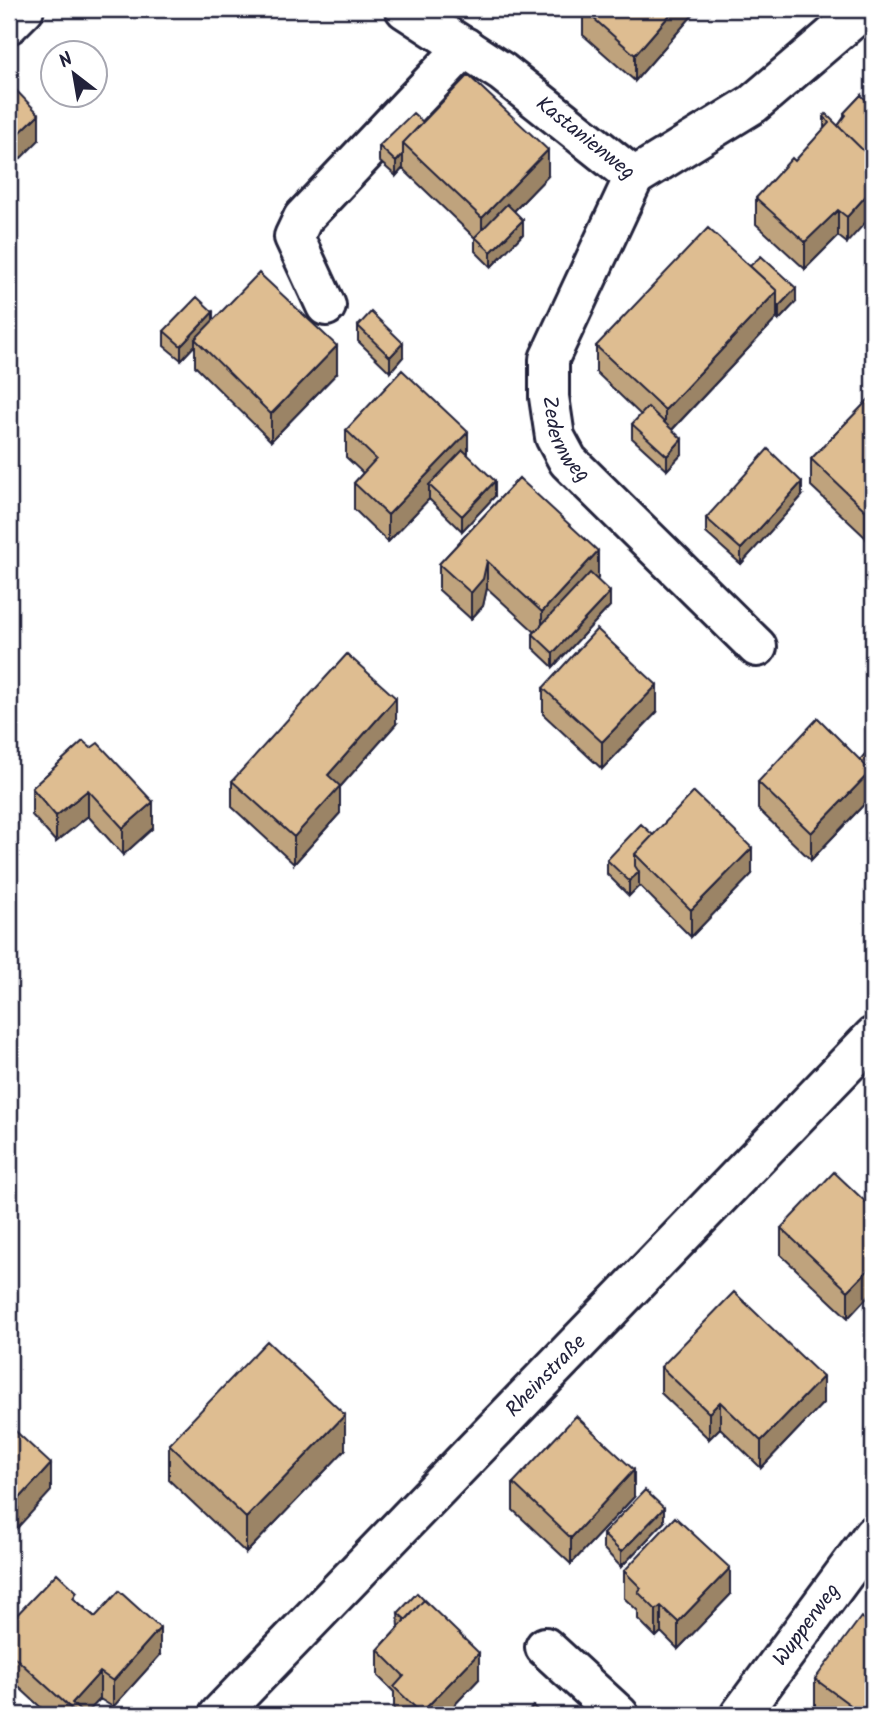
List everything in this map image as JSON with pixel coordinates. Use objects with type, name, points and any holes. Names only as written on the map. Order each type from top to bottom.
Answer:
[{"type":"street","points":[[9,24],[24,9]]},
{"type":"street","name":"Kastanienweg","points":[[405,9],[502,72],[634,177],[753,104],[864,9]]},
{"type":"street","points":[[326,306],[294,237],[303,218],[465,47]]},
{"type":"street","name":"Zedernweg","points":[[634,177],[549,359],[549,397],[555,437],[568,461],[757,647]]},
{"type":"street","name":"Rheinstraße","points":[[219,1715],[873,1037]]},
{"type":"street","name":"Wupperweg","points":[[740,1715],[873,1535]]},
{"type":"street","points":[[545,1647],[619,1715]]},
{"type":"building","points":[[583,9],[675,9],[635,55]]},
{"type":"building","points":[[468,75],[548,150],[482,218],[403,143]]},
{"type":"building","points":[[9,83],[39,114],[9,143]]},
{"type":"building","points":[[861,95],[873,107],[872,159],[838,126],[846,115],[844,113]]},
{"type":"building","points":[[413,113],[423,122],[403,143],[403,154],[396,162],[379,146]]},
{"type":"building","points":[[826,114],[873,160],[873,188],[847,217],[838,210],[805,242],[756,198],[792,158],[795,161],[829,123],[824,116]]},
{"type":"building","points":[[507,204],[523,220],[491,252],[475,237]]},
{"type":"building","points":[[708,228],[777,291],[665,410],[596,346]]},
{"type":"building","points":[[761,256],[796,288],[779,306],[777,291],[750,266]]},
{"type":"building","points":[[259,273],[337,346],[271,414],[195,339]]},
{"type":"building","points":[[197,297],[213,312],[181,346],[164,331]]},
{"type":"building","points":[[371,312],[403,343],[390,357],[358,326]]},
{"type":"building","points":[[402,370],[468,432],[388,515],[354,483],[376,459],[346,430]]},
{"type":"building","points":[[873,395],[873,504],[866,511],[811,459]]},
{"type":"building","points":[[648,407],[682,439],[667,456],[632,424]]},
{"type":"building","points":[[768,449],[802,482],[741,549],[706,518]]},
{"type":"building","points":[[463,450],[495,481],[462,516],[429,485]]},
{"type":"building","points":[[519,478],[598,551],[542,612],[487,561],[483,579],[471,593],[439,564]]},
{"type":"building","points":[[590,573],[610,592],[553,653],[533,634]]},
{"type":"building","points":[[597,629],[657,685],[602,742],[543,688]]},
{"type":"building","points":[[347,654],[396,698],[328,775],[340,786],[294,837],[232,781]]},
{"type":"building","points":[[818,718],[871,771],[811,833],[758,782]]},
{"type":"building","points":[[83,741],[91,748],[98,743],[153,802],[123,828],[88,790],[56,816],[32,788]]},
{"type":"building","points":[[873,745],[873,776],[860,760]]},
{"type":"building","points":[[694,792],[752,848],[691,910],[635,854]]},
{"type":"building","points":[[641,824],[653,835],[635,854],[635,866],[639,872],[629,881],[607,860]]},
{"type":"building","points":[[834,1172],[873,1209],[873,1265],[848,1291],[781,1228]]},
{"type":"building","points":[[734,1292],[823,1377],[761,1441],[720,1402],[709,1413],[661,1367]]},
{"type":"building","points":[[267,1341],[345,1415],[246,1518],[169,1444]]},
{"type":"building","points":[[576,1416],[634,1470],[571,1538],[513,1483]]},
{"type":"building","points":[[9,1425],[51,1464],[9,1510]]},
{"type":"building","points":[[645,1490],[664,1508],[621,1552],[603,1534]]},
{"type":"building","points":[[675,1517],[730,1568],[678,1622],[661,1606],[656,1610],[638,1592],[641,1588],[624,1571]]},
{"type":"building","points":[[57,1573],[77,1592],[73,1598],[95,1617],[119,1591],[160,1628],[113,1681],[100,1672],[72,1703],[80,1711],[77,1714],[9,1652],[9,1623]]},
{"type":"building","points":[[417,1593],[424,1600],[406,1620],[398,1613]]},
{"type":"building","points":[[424,1600],[479,1653],[421,1713],[394,1687],[404,1676],[378,1650]]},
{"type":"building","points":[[861,1617],[873,1625],[873,1715],[864,1715],[815,1679]]},
{"type":"building","points":[[533,1706],[543,1715],[525,1715]]}]
